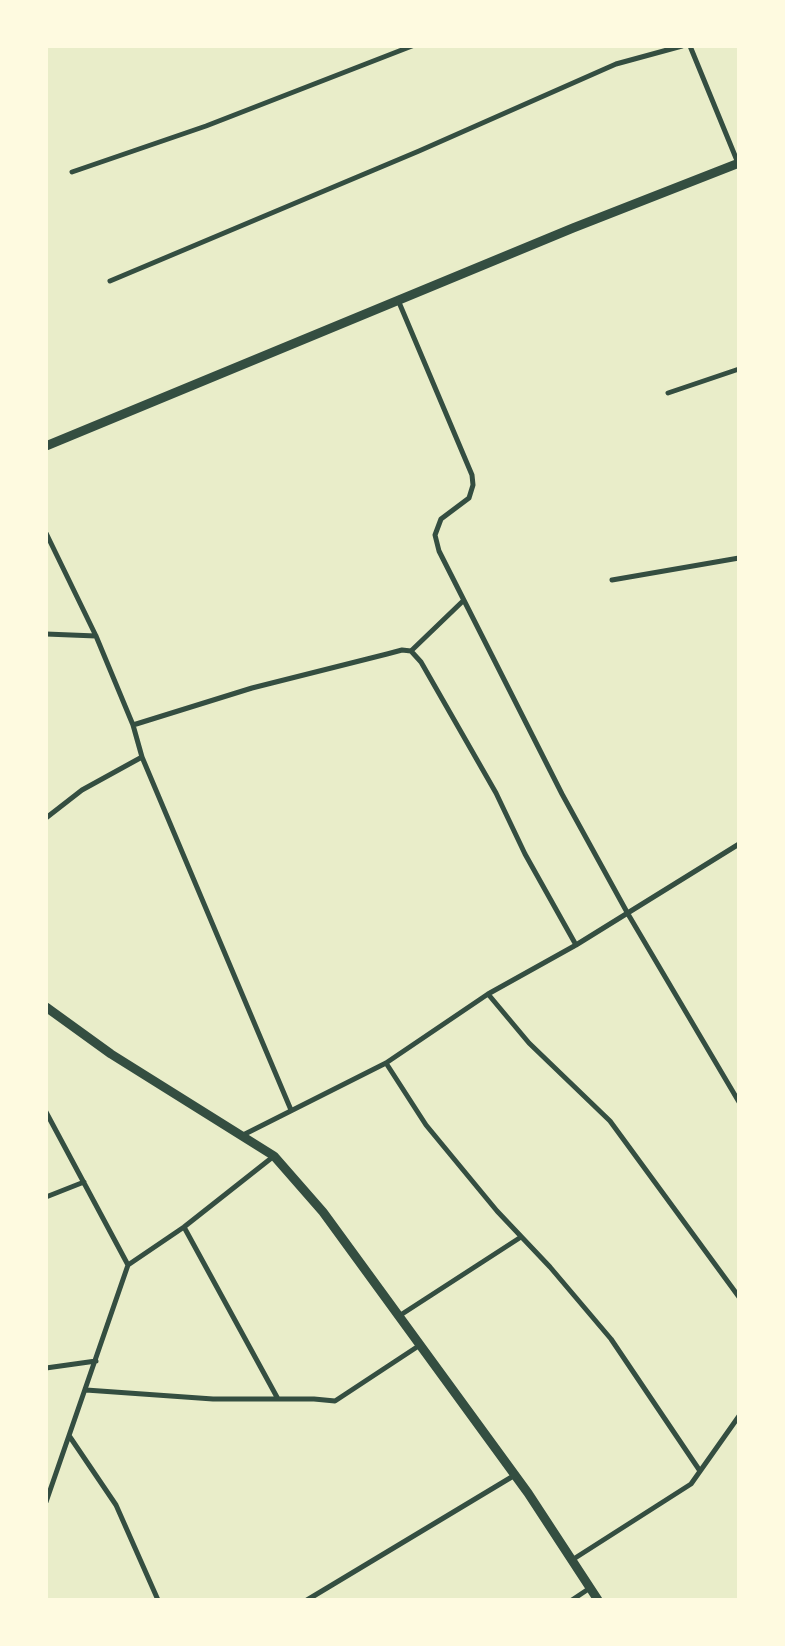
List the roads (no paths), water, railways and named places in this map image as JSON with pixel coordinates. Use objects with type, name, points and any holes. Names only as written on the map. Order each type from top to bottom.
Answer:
[{"type":"street","points":[[72,172],[206,126],[412,46]]},
{"type":"street","points":[[110,282],[419,151],[616,64],[682,46]]},
{"type":"street","points":[[46,446],[398,300],[738,163],[690,46]]},
{"type":"street","points":[[398,300],[472,475],[473,486],[469,498],[441,519],[435,535],[439,552],[562,794],[628,914],[739,1102]]},
{"type":"street","points":[[668,393],[739,369]]},
{"type":"street","points":[[46,533],[96,636],[133,725],[142,757],[291,1110]]},
{"type":"street","points":[[612,580],[739,558]]},
{"type":"street","points":[[412,651],[464,600]]},
{"type":"street","points":[[46,634],[96,636]]},
{"type":"street","points":[[133,725],[252,688],[402,650],[412,651],[421,662],[496,793],[525,854],[576,945]]},
{"type":"street","points":[[46,818],[82,790],[142,757]]},
{"type":"street","points":[[243,1135],[386,1063],[488,994],[628,914],[739,844]]},
{"type":"street","points":[[488,994],[529,1043],[610,1121],[739,1297]]},
{"type":"street","points":[[46,1007],[111,1054],[274,1156],[323,1212],[399,1316],[515,1475],[598,1600]]},
{"type":"street","points":[[386,1063],[426,1125],[497,1211],[611,1339],[700,1471]]},
{"type":"street","points":[[46,1112],[128,1265]]},
{"type":"street","points":[[46,1502],[128,1265],[184,1227],[274,1156]]},
{"type":"street","points":[[46,1197],[84,1182]]},
{"type":"street","points":[[184,1227],[278,1399]]},
{"type":"street","points":[[399,1316],[522,1237]]},
{"type":"street","points":[[86,1390],[213,1399],[335,1401],[420,1345]]},
{"type":"street","points":[[46,1368],[96,1361]]},
{"type":"street","points":[[572,1560],[691,1484],[739,1416]]},
{"type":"street","points":[[70,1437],[116,1505],[158,1600]]},
{"type":"street","points":[[307,1600],[515,1475]]},
{"type":"street","points":[[572,1600],[590,1588]]}]
